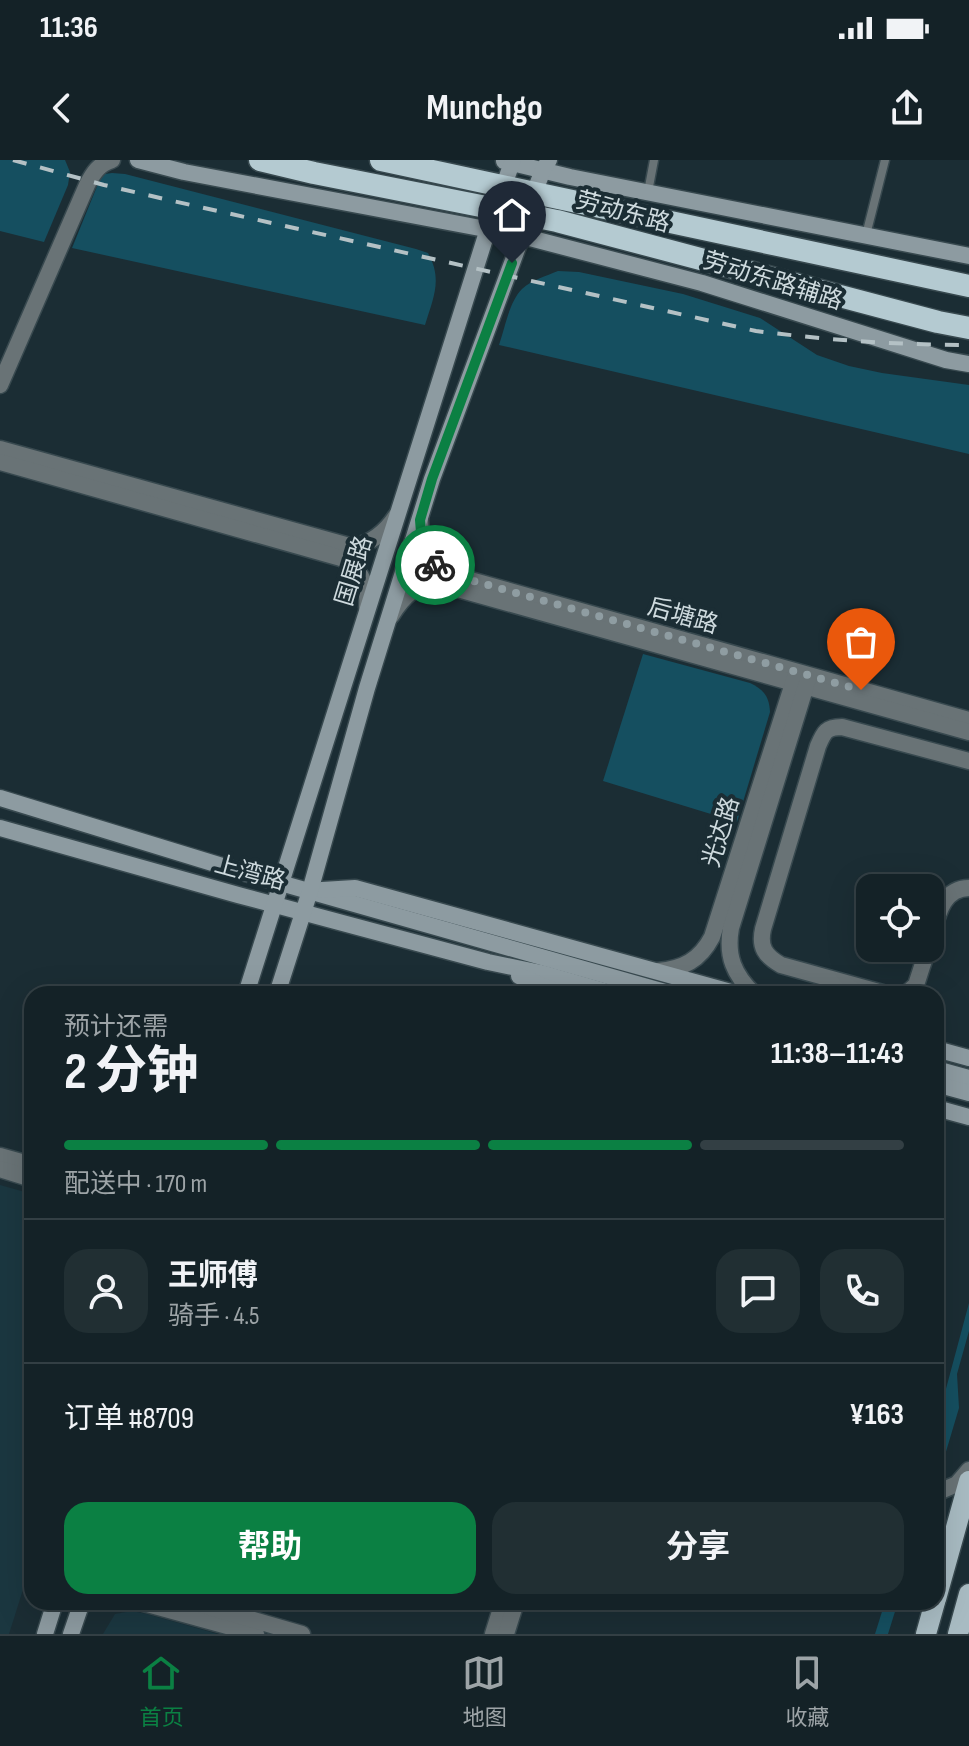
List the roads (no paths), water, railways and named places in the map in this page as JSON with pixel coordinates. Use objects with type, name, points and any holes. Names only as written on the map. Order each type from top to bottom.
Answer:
[{"type":"highway","name":"劳动东路","points":[[260,160],[524,226],[557,221],[969,328]]},
{"type":"highway","name":"劳动东路","points":[[381,160],[969,286]]},
{"type":"main road","points":[[138,160],[184,172],[491,219]]},
{"type":"main road","points":[[508,161],[546,165],[648,192],[969,256]]},
{"type":"main road","name":"国展路","points":[[249,986],[504,185],[508,161]]},
{"type":"main road","name":"国展路","points":[[280,986],[432,479],[546,165]]},
{"type":"main road","name":"劳动东路辅路","points":[[524,226],[946,360],[969,364]]},
{"type":"main road","name":"上湾路","points":[[0,798],[281,883],[644,986]]},
{"type":"main road","name":"上湾路","points":[[0,828],[586,986]]},
{"type":"main road","name":"上湾路","points":[[310,891],[355,888],[708,986]]},
{"type":"main road","name":"上湾路","points":[[488,962],[544,986]]},
{"type":"main road","points":[[944,1051],[969,1058]]},
{"type":"main road","points":[[944,1071],[969,1078]]},
{"type":"main road","points":[[944,1086],[969,1093]]},
{"type":"main road","points":[[944,1110],[969,1117]]},
{"type":"main road","points":[[944,1571],[969,1481]]},
{"type":"main road","points":[[958,1634],[969,1594]]},
{"type":"main road","points":[[45,1634],[52,1610]]},
{"type":"main road","points":[[71,1634],[79,1610]]},
{"type":"main road","points":[[926,1634],[933,1610]]},
{"type":"street","points":[[0,370],[79,187],[84,174],[82,160]]},
{"type":"street","points":[[0,385],[87,185],[96,170],[112,160]]},
{"type":"street","points":[[0,449],[353,547],[364,545],[384,532],[397,515]]},
{"type":"street","points":[[0,462],[341,558],[356,569],[367,587],[366,614]]},
{"type":"street","name":"后塘路","points":[[420,520],[426,555],[444,572],[969,732]]},
{"type":"street","name":"后塘路","points":[[388,621],[410,591],[429,582],[969,720]]},
{"type":"street","name":"光达路","points":[[747,986],[733,968],[728,942],[801,679]]},
{"type":"street","name":"光达路","points":[[653,971],[684,966],[701,954],[712,937],[801,679]]},
{"type":"street","points":[[857,986],[781,965],[770,959],[761,940],[825,731],[832,727],[852,729],[969,761]]},
{"type":"street","points":[[763,823],[792,832]]},
{"type":"street","points":[[944,900],[956,891],[969,888]]},
{"type":"street","points":[[915,986],[923,962]]},
{"type":"street","points":[[0,1156],[24,1163]]},
{"type":"street","points":[[0,1169],[24,1176]]},
{"type":"street","points":[[944,1490],[957,1484],[969,1470]]},
{"type":"street","points":[[169,1610],[256,1634]]},
{"type":"street","points":[[220,1610],[302,1634]]},
{"type":"street","points":[[493,1634],[500,1610]]},
{"type":"street","points":[[506,1634],[514,1610]]},
{"type":"lane","points":[[648,192],[654,160]]},
{"type":"lane","points":[[866,235],[885,160]]},
{"type":"railway","points":[[13,160],[173,201],[756,331],[862,341],[969,345]]}]
